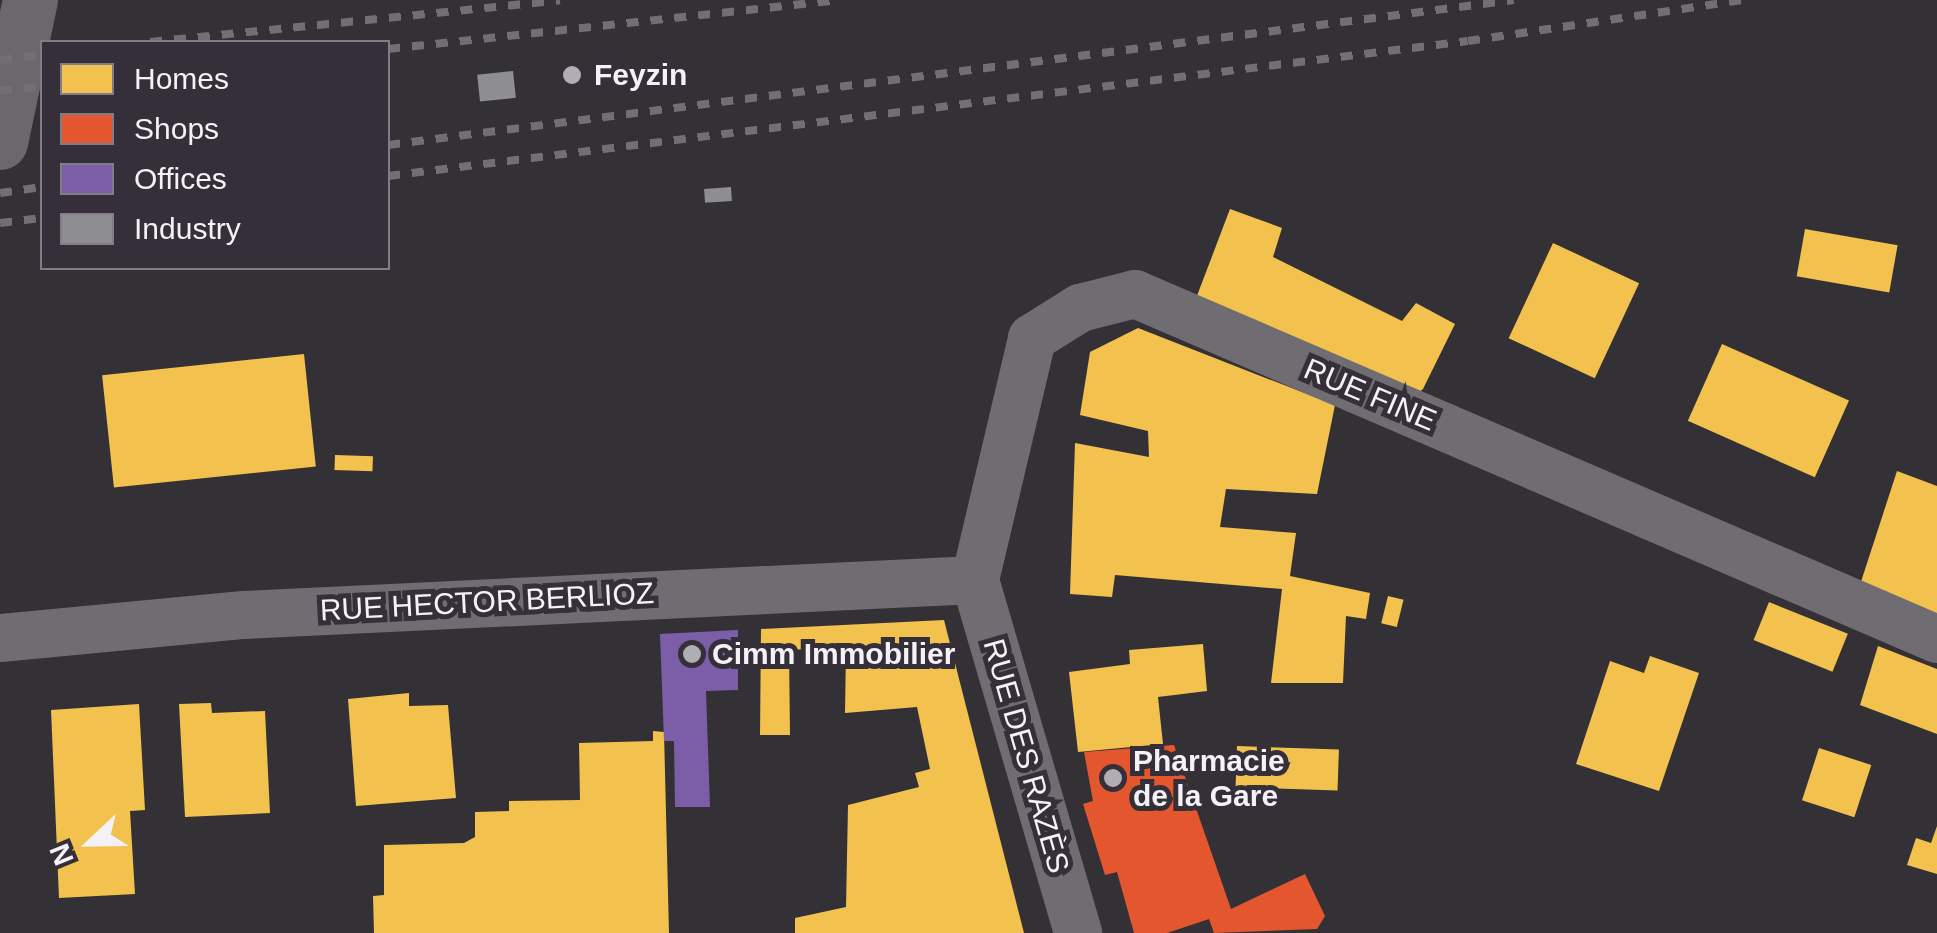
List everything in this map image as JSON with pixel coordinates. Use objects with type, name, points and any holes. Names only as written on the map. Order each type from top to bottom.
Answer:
[{"type":"street","points":[[0,142],[30,0]]},
{"type":"street","name":"RUE FINE","points":[[974,580],[1032,338],[1080,308],[1135,294],[1937,638]]},
{"type":"street","name":"RUE HECTOR BERLIOZ","points":[[0,638],[244,615],[974,580]]},
{"type":"street","name":"RUE DES RAZÈS","points":[[974,580],[1078,933]]},
{"type":"building: Homes","points":[[1230,209],[1282,228],[1273,257],[1402,321],[1416,303],[1455,324],[1423,389],[1410,399],[1195,301]]},
{"type":"building: Homes","points":[[1805,229],[1898,245],[1889,293],[1797,276]]},
{"type":"building: Homes","points":[[1553,243],[1639,283],[1595,378],[1509,338]]},
{"type":"building: Homes","points":[[1138,328],[1335,405],[1317,494],[1226,489],[1220,527],[1296,533],[1290,576],[1370,593],[1366,619],[1346,616],[1343,683],[1271,683],[1282,589],[1115,575],[1112,597],[1070,594],[1075,443],[1149,457],[1148,431],[1080,415],[1090,352]]},
{"type":"building: Homes","points":[[1722,344],[1849,401],[1815,477],[1688,421]]},
{"type":"building: Homes","points":[[304,354],[316,466],[114,488],[102,375]]},
{"type":"building: Homes","points":[[335,455],[373,456],[372,471],[334,470]]},
{"type":"building: Homes","points":[[1897,471],[1937,486],[1937,623],[1858,591]]},
{"type":"building: Homes","points":[[1388,596],[1404,600],[1397,627],[1381,623]]},
{"type":"building: Homes","points":[[1769,602],[1848,634],[1832,672],[1754,640]]},
{"type":"building: Homes","points":[[944,620],[1024,933],[795,933],[795,918],[846,907],[848,805],[919,787],[915,773],[930,769],[917,707],[845,713],[846,647],[789,650],[790,735],[760,735],[761,629]]},
{"type":"building: Homes","points":[[1203,644],[1207,691],[1158,697],[1163,744],[1078,752],[1069,672],[1130,664],[1129,650]]},
{"type":"building: Homes","points":[[1878,646],[1937,669],[1937,734],[1860,705]]},
{"type":"building: Homes","points":[[1650,656],[1699,673],[1659,791],[1576,764],[1610,661],[1644,673]]},
{"type":"building: Homes","points":[[409,693],[409,706],[448,705],[456,798],[356,806],[348,699]]},
{"type":"building: Homes","points":[[211,703],[212,713],[265,711],[270,813],[185,817],[179,704]]},
{"type":"building: Homes","points":[[139,704],[145,810],[130,811],[135,894],[59,898],[51,710]]},
{"type":"building: Homes","points":[[653,731],[664,732],[669,933],[374,933],[373,896],[384,895],[384,845],[464,843],[475,837],[475,812],[509,811],[509,801],[580,800],[579,743],[653,741]]},
{"type":"building: Homes","points":[[1237,746],[1339,750],[1338,791],[1236,787]]},
{"type":"building: Homes","points":[[1819,748],[1871,765],[1854,817],[1802,800]]},
{"type":"building: Homes","points":[[1937,826],[1937,874],[1907,865],[1916,838],[1931,843]]},
{"type":"building: Shops","points":[[1174,745],[1231,909],[1305,874],[1325,916],[1317,929],[1214,933],[1209,919],[1167,933],[1134,933],[1117,872],[1105,875],[1083,804],[1093,801],[1084,752]]},
{"type":"building: Offices","points":[[738,630],[738,690],[706,691],[710,807],[675,807],[674,741],[664,741],[660,634]]},
{"type":"building: Industry","points":[[513,71],[516,98],[480,102],[477,75]]},
{"type":"building: Industry","points":[[731,187],[732,201],[705,203],[704,189]]},
{"type":"railway","points":[[170,40],[560,0]]},
{"type":"railway","points":[[390,49],[839,0]]},
{"type":"railway","points":[[390,145],[1514,0]]},
{"type":"railway","points":[[390,176],[1468,41],[1742,0]]},
{"type":"railway","points":[[0,60],[40,55]]},
{"type":"railway","points":[[0,91],[40,86]]},
{"type":"railway","points":[[0,193],[40,187]]},
{"type":"railway","points":[[0,223],[40,218]]},
{"type":"place","name":"Feyzin","points":[[572,75]]},
{"type":"place","name":"Cimm Immobilier","points":[[692,654]]},
{"type":"place","name":"Pharmacie de la Gare","points":[[1113,778]]}]
